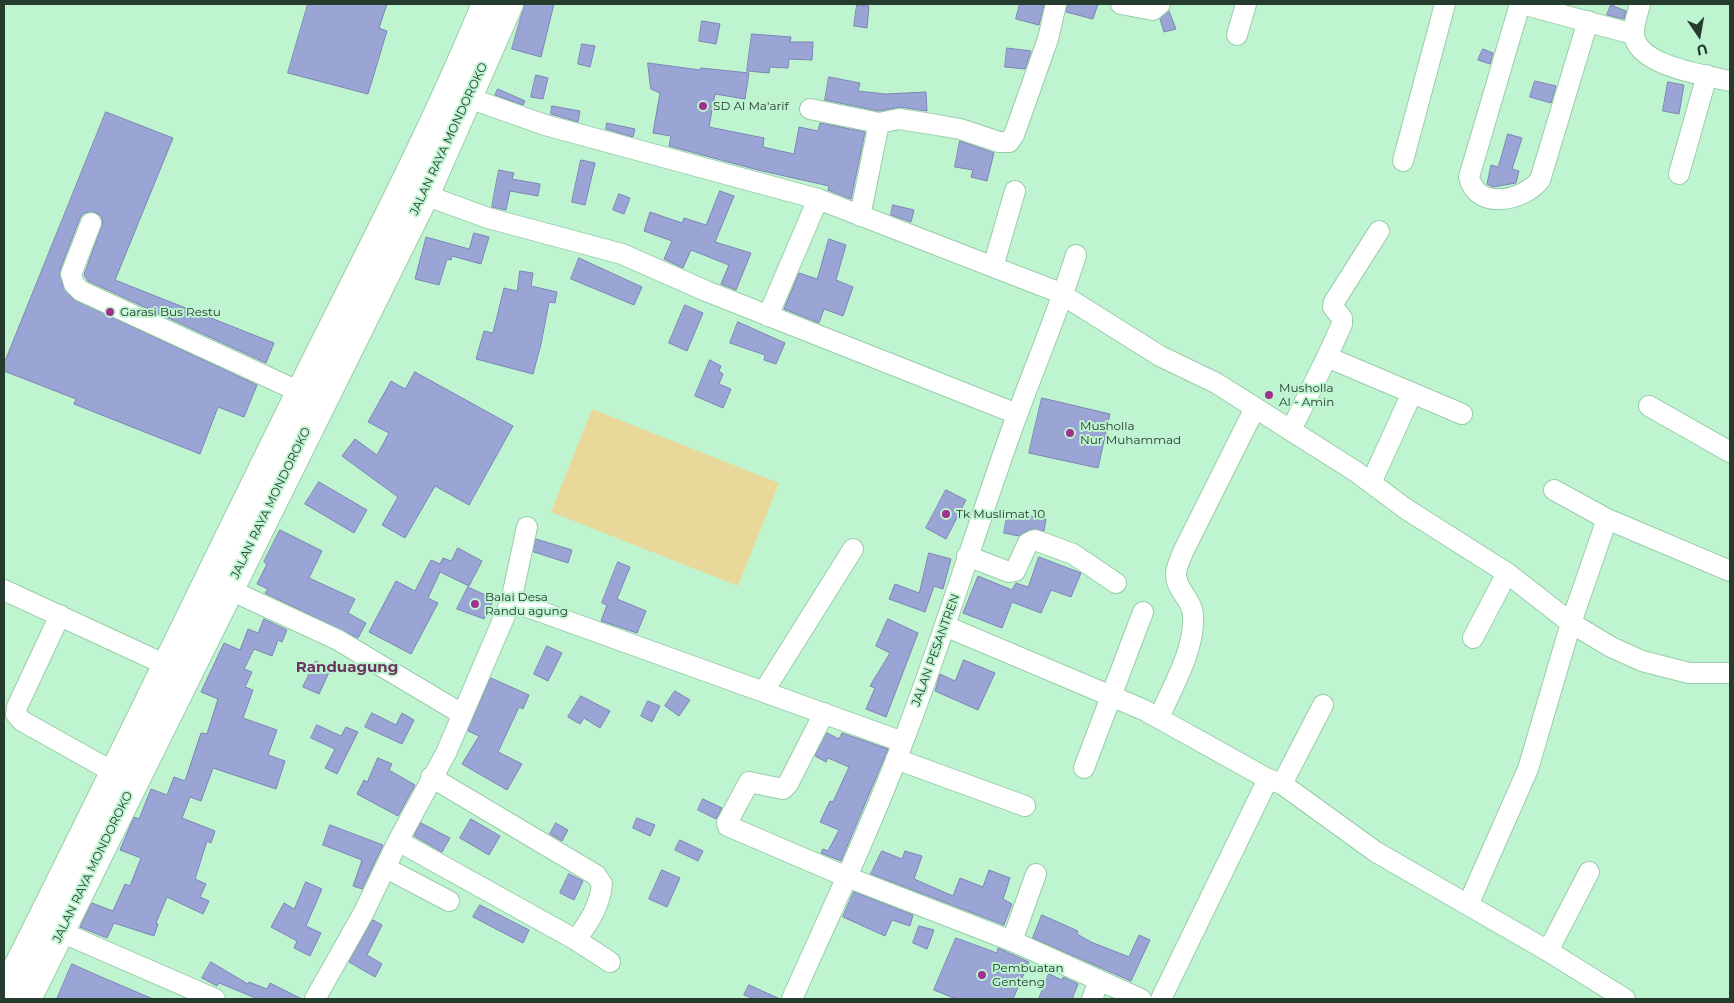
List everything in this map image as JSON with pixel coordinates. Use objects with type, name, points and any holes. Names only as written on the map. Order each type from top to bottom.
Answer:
[{"type":"highway","name":"JALAN RAYA MONDOROKO","points":[[27,999],[61,932],[67,895],[115,773],[228,589],[390,217],[451,89],[486,4]]},
{"type":"highway","name":"JALAN RAYA MONDOROKO","points":[[4,994],[67,895],[311,397],[425,195],[509,4]]},
{"type":"street","points":[[810,109],[879,123],[899,120],[931,124],[960,129],[1000,142],[1008,142],[1014,135],[1045,46],[1056,4]]},
{"type":"street","points":[[1120,4],[1153,10],[1160,4]]},
{"type":"street","points":[[1237,35],[1246,4]]},
{"type":"street","points":[[1403,161],[1445,4]]},
{"type":"street","points":[[1588,21],[1540,180],[1532,189],[1516,198],[1500,200],[1478,193],[1471,185],[1469,177],[1521,4],[1570,9],[1588,21],[1634,34]]},
{"type":"street","points":[[1640,4],[1634,34],[1639,49],[1651,58],[1730,81]]},
{"type":"street","points":[[1679,174],[1707,75]]},
{"type":"street","points":[[469,98],[545,125],[818,198],[860,216],[952,248],[992,266],[1055,290],[1160,356],[1216,384],[1254,410],[1291,430],[1371,483],[1406,509],[1506,573],[1571,623],[1611,647],[1642,660],[1689,673],[1730,674]]},
{"type":"street","points":[[860,216],[879,123]]},
{"type":"street","points":[[992,266],[1015,191]]},
{"type":"street","points":[[425,195],[488,218],[622,254],[768,316],[1006,409]]},
{"type":"street","points":[[768,316],[818,198]]},
{"type":"street","points":[[91,223],[71,274],[74,284],[81,291],[311,397]]},
{"type":"street","points":[[1291,430],[1342,324],[1342,318],[1333,307],[1334,302],[1379,231]]},
{"type":"street","name":"JALAN PESANTREN","points":[[792,999],[847,877],[900,750],[945,626],[967,556],[1006,409],[1055,290],[1076,255]]},
{"type":"street","points":[[1327,357],[1462,414]]},
{"type":"street","points":[[1371,483],[1412,393]]},
{"type":"street","points":[[1649,406],[1730,452]]},
{"type":"street","points":[[1159,718],[1187,650],[1193,628],[1194,614],[1191,604],[1180,588],[1175,574],[1183,552],[1254,410]]},
{"type":"street","points":[[1554,490],[1607,519],[1730,571]]},
{"type":"street","points":[[1468,906],[1528,769],[1571,623],[1607,519]]},
{"type":"street","points":[[315,999],[364,912],[431,777],[446,753],[511,601],[527,527]]},
{"type":"street","points":[[967,556],[1009,572],[1015,571],[1028,543],[1036,540],[1072,554],[1116,583]]},
{"type":"street","points":[[764,691],[853,549]]},
{"type":"street","points":[[1473,638],[1506,573]]},
{"type":"street","points":[[228,589],[338,640],[462,714]]},
{"type":"street","points":[[4,590],[177,670]]},
{"type":"street","points":[[511,601],[824,713],[900,750],[1026,806]]},
{"type":"street","points":[[1084,768],[1143,612]]},
{"type":"street","points":[[60,615],[17,707],[16,714],[22,721],[115,773]]},
{"type":"street","points":[[945,626],[1026,658],[1159,718],[1275,782],[1376,852],[1548,950],[1625,999]]},
{"type":"street","points":[[1161,999],[1275,782],[1323,705]]},
{"type":"street","points":[[824,713],[788,784],[783,789],[749,782],[726,823],[731,829],[780,846],[847,877],[1012,941],[1096,990],[1141,999]]},
{"type":"street","points":[[431,777],[596,875],[602,884],[601,897],[590,920],[576,940]]},
{"type":"street","points":[[398,841],[576,940],[610,962]]},
{"type":"street","points":[[386,868],[449,902]]},
{"type":"street","points":[[1548,950],[1589,872]]},
{"type":"street","points":[[1012,941],[1036,874]]},
{"type":"street","points":[[61,932],[215,999]]},
{"type":"shaded area","points":[[592,409],[779,483],[738,586],[551,512]]},
{"type":"building","points":[[308,4],[387,4],[379,28],[387,31],[368,94],[288,73]]},
{"type":"building","points":[[525,4],[554,4],[541,57],[512,49]]},
{"type":"building","points":[[1020,4],[1044,4],[1039,25],[1016,19]]},
{"type":"building","points":[[1068,4],[1098,4],[1093,19],[1066,12]]},
{"type":"building","points":[[857,5],[869,6],[867,28],[854,26]]},
{"type":"building","points":[[1611,5],[1626,11],[1624,19],[1607,15]]},
{"type":"building","points":[[1169,11],[1176,29],[1164,32],[1160,19]]},
{"type":"building","points":[[702,21],[720,24],[716,44],[699,41]]},
{"type":"building","points":[[752,34],[791,37],[790,42],[813,42],[812,60],[789,59],[788,68],[770,67],[769,73],[747,71]]},
{"type":"building","points":[[582,44],[595,46],[590,67],[578,64]]},
{"type":"building","points":[[1007,48],[1031,51],[1025,69],[1005,67]]},
{"type":"building","points":[[1483,49],[1493,53],[1490,64],[1478,60]]},
{"type":"building","points":[[648,63],[700,70],[701,68],[749,73],[745,99],[715,94],[709,127],[764,138],[763,147],[794,154],[799,127],[818,131],[820,123],[865,132],[851,199],[828,190],[829,186],[758,170],[669,146],[671,136],[653,133],[660,93],[651,89]]},
{"type":"building","points":[[536,75],[548,78],[543,99],[531,97]]},
{"type":"building","points":[[829,77],[860,83],[858,91],[885,94],[926,92],[927,111],[900,107],[879,111],[825,100]]},
{"type":"building","points":[[1535,81],[1556,86],[1551,103],[1530,97]]},
{"type":"building","points":[[1668,82],[1684,85],[1679,114],[1663,111]]},
{"type":"building","points":[[498,89],[525,101],[523,105],[495,95]]},
{"type":"building","points":[[552,106],[580,111],[578,122],[551,114]]},
{"type":"building","name":"Garasi Bus Restu","points":[[106,112],[173,138],[115,280],[274,343],[266,363],[88,281],[84,275],[103,222],[101,216],[95,212],[84,213],[80,218],[60,270],[63,287],[73,299],[257,385],[244,417],[218,407],[200,454],[74,404],[76,399],[4,371],[4,364]]},
{"type":"building","points":[[607,123],[635,129],[633,137],[606,129]]},
{"type":"building","points":[[1508,134],[1522,138],[1512,169],[1519,171],[1516,183],[1493,187],[1487,184],[1491,165],[1498,167]]},
{"type":"building","points":[[960,141],[994,153],[987,181],[971,177],[973,170],[955,167]]},
{"type":"building","points":[[581,160],[595,163],[585,205],[572,202]]},
{"type":"building","points":[[499,170],[514,173],[512,179],[540,184],[538,196],[510,191],[506,210],[492,207]]},
{"type":"building","points":[[720,191],[734,196],[715,242],[751,253],[736,290],[721,284],[729,265],[691,250],[683,268],[664,259],[672,241],[644,231],[650,212],[682,223],[684,218],[706,225]]},
{"type":"building","points":[[619,194],[630,198],[624,214],[613,210]]},
{"type":"building","points":[[893,205],[914,210],[911,222],[891,215]]},
{"type":"building","points":[[474,233],[489,237],[481,264],[452,256],[451,260],[447,259],[439,285],[415,279],[426,237],[469,249]]},
{"type":"building","points":[[829,239],[846,245],[836,280],[853,287],[843,316],[824,309],[819,323],[784,309],[799,273],[817,279]]},
{"type":"building","points":[[579,258],[642,287],[634,305],[571,279]]},
{"type":"building","points":[[520,271],[533,273],[531,286],[557,292],[555,303],[549,302],[533,374],[476,359],[484,331],[493,333],[504,288],[517,291]]},
{"type":"building","points":[[685,305],[703,313],[687,351],[669,343]]},
{"type":"building","points":[[738,322],[785,343],[776,364],[764,360],[765,355],[730,343]]},
{"type":"building","points":[[710,360],[721,366],[719,371],[723,374],[719,384],[731,389],[723,408],[695,396]]},
{"type":"building","points":[[415,372],[513,426],[469,505],[435,486],[405,538],[382,525],[398,497],[342,456],[355,439],[377,455],[389,433],[368,422],[391,381],[405,389]]},
{"type":"building","name":"Musholla Nur Muhammad","points":[[1042,398],[1110,414],[1098,468],[1029,453]]},
{"type":"building","points":[[319,482],[367,510],[354,533],[305,504]]},
{"type":"building","name":"Tk Muslimat 10","points":[[946,490],[966,500],[946,539],[926,528]]},
{"type":"building","points":[[1008,512],[1046,519],[1044,531],[1030,529],[1019,536],[1004,533]]},
{"type":"building","points":[[280,530],[322,551],[309,578],[355,599],[348,613],[366,623],[358,638],[265,593],[268,589],[257,584],[267,564],[264,562]]},
{"type":"building","points":[[536,539],[572,550],[568,563],[534,552]]},
{"type":"building","points":[[458,548],[482,561],[469,586],[440,572],[428,598],[438,603],[411,654],[369,632],[396,581],[415,591],[431,560],[440,564],[443,558],[451,561]]},
{"type":"building","points":[[929,553],[951,559],[943,589],[934,586],[925,612],[889,599],[895,584],[919,593]]},
{"type":"building","points":[[1039,557],[1081,573],[1071,597],[1051,590],[1041,613],[1012,602],[1002,628],[963,613],[978,576],[1012,590],[1016,583],[1028,587]]},
{"type":"building","points":[[618,562],[630,567],[617,599],[646,611],[637,633],[601,621],[607,605],[602,603]]},
{"type":"building","name":"Balai Desa Randu agung","points":[[468,587],[494,599],[484,619],[457,609]]},
{"type":"building","points":[[264,619],[287,630],[282,642],[278,640],[272,656],[254,649],[244,669],[252,672],[245,687],[253,690],[243,718],[277,730],[268,755],[285,761],[276,789],[213,768],[201,801],[190,797],[182,818],[215,831],[211,843],[207,841],[195,879],[206,884],[200,897],[209,901],[203,914],[167,897],[156,923],[158,924],[154,936],[114,923],[107,938],[80,927],[92,903],[113,911],[125,884],[130,886],[141,858],[120,850],[134,817],[139,819],[151,789],[167,795],[174,777],[185,781],[201,733],[207,734],[218,699],[201,692],[224,643],[240,650],[248,629],[258,633]]},
{"type":"building","points":[[888,619],[918,633],[886,717],[866,709],[875,688],[870,686],[890,653],[876,646]]},
{"type":"building","points":[[547,646],[562,653],[548,681],[534,674]]},
{"type":"building","points":[[964,660],[995,673],[978,710],[935,691],[940,674],[955,681]]},
{"type":"building","points":[[316,661],[331,668],[319,694],[303,687]]},
{"type":"building","points":[[491,678],[529,695],[523,709],[519,707],[498,752],[522,764],[507,790],[462,764],[479,736],[468,731]]},
{"type":"building","points":[[675,691],[690,700],[679,716],[665,706]]},
{"type":"building","points":[[581,696],[610,711],[600,728],[584,718],[580,724],[568,717]]},
{"type":"building","points":[[648,701],[660,706],[652,722],[641,716]]},
{"type":"building","points":[[372,713],[396,725],[402,713],[414,720],[402,744],[365,727]]},
{"type":"building","points":[[317,725],[341,736],[346,727],[358,732],[337,774],[325,768],[335,749],[311,738]]},
{"type":"building","points":[[827,733],[839,739],[842,733],[888,749],[841,861],[821,853],[823,849],[828,851],[839,830],[820,822],[830,801],[833,802],[849,767],[828,758],[826,762],[815,756]]},
{"type":"building","points":[[378,758],[392,764],[389,770],[415,785],[398,816],[357,794],[364,780],[367,782]]},
{"type":"building","points":[[703,799],[722,808],[716,819],[698,810]]},
{"type":"building","points":[[637,818],[655,825],[650,836],[633,828]]},
{"type":"building","points":[[471,819],[500,836],[489,855],[460,838]]},
{"type":"building","points":[[421,823],[450,838],[442,852],[414,836]]},
{"type":"building","points":[[556,823],[568,830],[562,841],[550,834]]},
{"type":"building","points":[[330,825],[383,845],[362,889],[353,886],[362,860],[323,845]]},
{"type":"building","points":[[680,840],[703,851],[698,861],[675,850]]},
{"type":"building","points":[[882,851],[902,859],[905,851],[922,856],[914,879],[953,896],[960,878],[983,887],[989,870],[1010,878],[1003,899],[1012,904],[1004,925],[871,874]]},
{"type":"building","points":[[662,870],[680,878],[667,907],[649,899]]},
{"type":"building","points":[[569,874],[583,881],[574,900],[560,893]]},
{"type":"building","points":[[306,882],[322,889],[306,926],[321,933],[310,956],[294,948],[297,941],[271,927],[284,903],[294,909]]},
{"type":"building","points":[[854,892],[913,915],[910,926],[892,920],[885,936],[843,917]]},
{"type":"building","points":[[480,905],[529,930],[523,943],[473,917]]},
{"type":"building","points":[[1042,915],[1078,931],[1077,934],[1091,942],[1129,957],[1139,935],[1150,940],[1131,981],[1033,938]]},
{"type":"building","points":[[373,920],[382,925],[367,955],[382,964],[375,977],[349,962]]},
{"type":"building","points":[[919,926],[934,930],[927,949],[913,943]]},
{"type":"building","points":[[956,938],[997,953],[998,948],[1029,962],[1013,999],[956,999],[934,990]]},
{"type":"building","points":[[211,962],[248,984],[249,982],[267,989],[270,983],[302,999],[258,999],[219,983],[217,986],[202,978]]},
{"type":"building","points":[[72,964],[99,976],[153,999],[57,999]]},
{"type":"building","points":[[1049,974],[1062,980],[1063,977],[1078,984],[1072,999],[1039,999]]},
{"type":"building","points":[[749,985],[780,999],[754,999],[744,995]]},
{"type":"place","name":"SD Al Ma'arif","points":[[703,106]]},
{"type":"place","name":"Garasi Bus Restu","points":[[110,312]]},
{"type":"place","name":"Musholla Al - Amin","points":[[1269,395]]},
{"type":"place","name":"Musholla Nur Muhammad","points":[[1070,433]]},
{"type":"place","name":"Tk Muslimat 10","points":[[946,514]]},
{"type":"place","name":"Balai Desa Randu agung","points":[[475,604]]},
{"type":"place","name":"Pembuatan Genteng","points":[[982,975]]},
{"type":"district","name":"Randuagung","points":[[347,668]]}]
